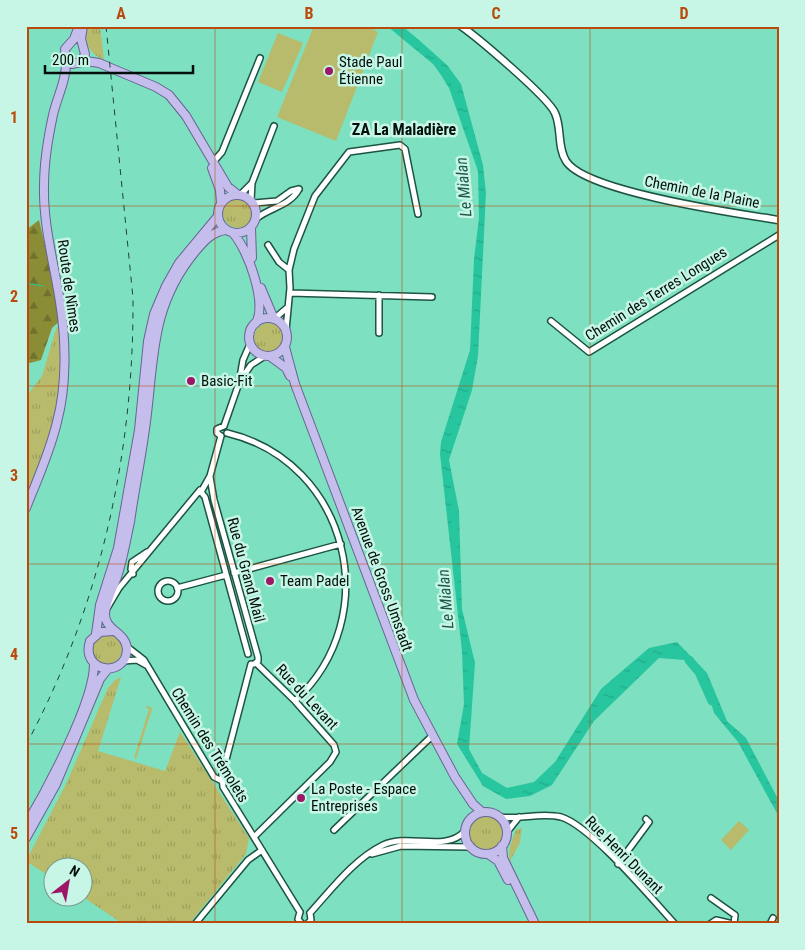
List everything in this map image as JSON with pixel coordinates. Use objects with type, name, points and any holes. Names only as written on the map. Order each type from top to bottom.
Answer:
[{"type":"main road","points":[[26,838],[56,784],[100,679],[108,669],[123,661],[126,646],[122,637],[113,631],[106,620],[105,610],[121,562],[129,523],[147,416],[154,344],[160,317],[170,292],[190,258],[208,238],[218,232],[243,232],[251,228],[257,218],[253,202],[228,187],[178,104],[163,92],[99,63],[83,49],[72,43],[79,26]]},
{"type":"main road","name":"Route de Nîmes","points":[[59,95],[78,63],[83,49],[83,26]]},
{"type":"main road","name":"Route de Nîmes","points":[[26,508],[58,422],[64,387],[60,304],[45,216],[44,187],[46,155],[66,71],[64,51],[72,43]]},
{"type":"main road","points":[[66,60],[78,63],[99,63]]},
{"type":"main road","points":[[108,669],[94,663],[89,655],[88,646],[96,634],[100,606],[118,548],[139,430],[148,341],[154,314],[166,286],[179,263],[218,216],[221,202],[218,183],[210,164],[179,114],[161,96],[136,79]]},
{"type":"main road","points":[[221,202],[228,197],[238,194]]},
{"type":"main road","points":[[218,216],[221,224],[244,248],[260,300],[261,310],[256,323],[250,331],[250,344],[254,350],[268,357],[279,354],[285,348],[288,339],[286,330],[274,319],[252,257],[251,228]]},
{"type":"main road","points":[[256,323],[264,318],[274,319]]},
{"type":"main road","name":"Avenue de Gross Umstadt","points":[[285,348],[295,384],[392,646],[414,700],[455,777],[468,806],[470,818]]},
{"type":"main road","name":"Avenue de Gross Umstadt","points":[[268,357],[286,368],[295,384]]},
{"type":"main road","points":[[96,634],[104,630],[113,631]]},
{"type":"main road","points":[[26,825],[53,775],[91,687],[94,663]]},
{"type":"main road","name":"Avenue de Gross Umstadt","points":[[455,777],[473,804],[482,812]]},
{"type":"main road","points":[[482,812],[494,813],[500,817],[507,832],[502,846],[503,858],[533,924],[498,861],[488,854],[479,853],[470,847],[464,832],[470,818],[482,812]]},
{"type":"main road","points":[[488,854],[502,846]]},
{"type":"street","name":"Chemin de la Plaine","points":[[461,26],[551,106],[560,128],[562,152],[566,161],[573,169],[587,176],[656,199],[715,211],[779,220]]},
{"type":"street","points":[[214,161],[222,152],[260,58]]},
{"type":"street","points":[[257,218],[288,202],[299,189],[291,191],[277,201],[253,202],[252,183],[274,126]]},
{"type":"street","points":[[286,330],[290,293],[289,270],[294,249],[318,190],[349,152],[400,145],[408,156],[418,214]]},
{"type":"street","points":[[238,194],[252,183]]},
{"type":"street","name":"Chemin des Terres Longues","points":[[552,321],[589,352],[779,235]]},
{"type":"street","points":[[268,245],[279,262],[289,270]]},
{"type":"street","points":[[290,293],[432,297]]},
{"type":"street","points":[[379,296],[379,333]]},
{"type":"street","points":[[274,319],[284,312],[289,305]]},
{"type":"street","points":[[224,426],[239,383],[243,360],[250,344]]},
{"type":"street","points":[[239,383],[251,365],[268,357]]},
{"type":"street","points":[[221,436],[217,431],[220,426],[224,426]]},
{"type":"street","points":[[224,426],[227,429],[227,433]]},
{"type":"street","points":[[105,610],[111,605],[118,590],[133,574],[149,550],[205,485],[210,476],[221,436],[227,433],[260,445],[292,465],[323,501],[340,544],[346,580],[345,603],[339,634],[328,660],[295,701]]},
{"type":"street","name":"Rue du Grand Mail","points":[[201,490],[248,654],[246,660],[253,663],[258,659],[212,494],[210,476]]},
{"type":"street","points":[[205,485],[212,486]]},
{"type":"street","points":[[192,500],[212,494]]},
{"type":"street","points":[[177,588],[226,576],[231,578],[234,573],[340,544]]},
{"type":"street","name":"Chemin des Trémolets","points":[[126,646],[141,657],[148,667],[214,777],[222,782],[226,792],[300,912]]},
{"type":"street","points":[[248,654],[255,653]]},
{"type":"street","points":[[123,661],[137,660],[148,667]]},
{"type":"street","points":[[222,782],[222,775],[253,663]]},
{"type":"street","name":"Rue du Levant","points":[[253,663],[295,701],[334,745],[336,752],[330,762],[254,837]]},
{"type":"street","points":[[334,830],[433,735]]},
{"type":"street","name":"Rue Henri Dunant","points":[[500,817],[540,815],[570,820],[585,829],[675,924]]},
{"type":"street","points":[[507,832],[519,817]]},
{"type":"street","points":[[618,864],[632,841],[649,822],[646,819]]},
{"type":"street","points":[[310,913],[349,871],[377,848],[392,842],[416,840],[450,841],[464,832]]},
{"type":"street","points":[[369,855],[401,846],[470,847]]},
{"type":"street","points":[[195,924],[248,860],[262,850]]},
{"type":"street","points":[[710,924],[716,920],[733,924],[735,915],[711,898]]},
{"type":"street","points":[[301,923],[298,917],[300,912],[310,913]]},
{"type":"street","points":[[308,924],[311,920],[310,913]]},
{"type":"street","points":[[770,924],[773,918]]},
{"type":"green space","points":[[87,26],[100,26],[104,60],[94,54],[88,46],[86,37]]},
{"type":"green space","name":"Stade Paul Étienne","points":[[314,26],[367,26],[378,32],[336,141],[277,117]]},
{"type":"green space","points":[[278,33],[303,43],[282,92],[258,82]]},
{"type":"green space","points":[[238,198],[244,199],[252,207],[252,219],[244,227],[238,228],[232,227],[224,219],[223,213],[224,207],[232,199]]},
{"type":"green space","points":[[39,220],[62,319],[52,328],[41,360],[30,363],[26,360],[26,230]]},
{"type":"green space","points":[[62,319],[63,346],[58,422],[26,508],[26,397],[42,376],[56,329]]},
{"type":"green space","points":[[269,323],[275,324],[283,332],[283,344],[275,352],[269,353],[263,352],[255,344],[254,338],[255,332],[263,324]]},
{"type":"green space","points":[[107,634],[113,635],[121,643],[121,655],[113,663],[107,664],[101,663],[93,655],[92,649],[93,643],[101,635]]},
{"type":"green space","points":[[121,677],[98,751],[165,771],[180,732],[249,838],[246,854],[189,924],[123,924],[92,903],[92,858],[42,858],[42,871],[26,861],[66,784],[108,688],[115,680]]},
{"type":"green space","points":[[148,706],[155,710],[152,709],[136,759],[134,758],[149,709],[145,707]]},
{"type":"green space","points":[[485,815],[497,821],[503,833],[497,845],[485,851],[473,845],[467,833],[473,821]]},
{"type":"green space","points":[[739,821],[749,830],[731,850],[721,840]]},
{"type":"green space","points":[[522,828],[520,843],[510,861],[510,849],[513,838],[516,830]]},
{"type":"water","name":"Le Mialan","points":[[387,26],[402,26],[447,65],[461,84],[483,165],[486,193],[478,356],[472,390],[449,460],[459,511],[462,609],[475,663],[469,749],[482,773],[507,788],[534,782],[555,762],[601,689],[649,648],[677,642],[707,673],[727,721],[746,738],[779,801],[779,817],[738,742],[714,713],[706,685],[698,670],[684,660],[659,658],[594,721],[552,785],[530,796],[506,799],[483,786],[457,744],[464,704],[462,651],[440,454],[441,442],[470,350],[474,259],[479,218],[478,171],[449,88],[441,75],[433,64]]},
{"type":"waterway","points":[[26,283],[43,286]]},
{"type":"waterway","name":"Le Mialan","points":[[689,660],[699,672],[712,701]]},
{"type":"railway","points":[[26,745],[52,693],[74,639],[93,584],[108,528],[119,472],[127,414],[132,356],[133,298],[106,26]]},
{"type":"place","name":"Stade Paul Étienne","points":[[329,71]]},
{"type":"place","name":"Basic-Fit","points":[[191,381]]},
{"type":"place","name":"Team Padel","points":[[270,581]]},
{"type":"place","name":"La Poste - Espace Entreprises","points":[[301,798]]},
{"type":"district","name":"ZA La Maladière","points":[[404,129]]}]
